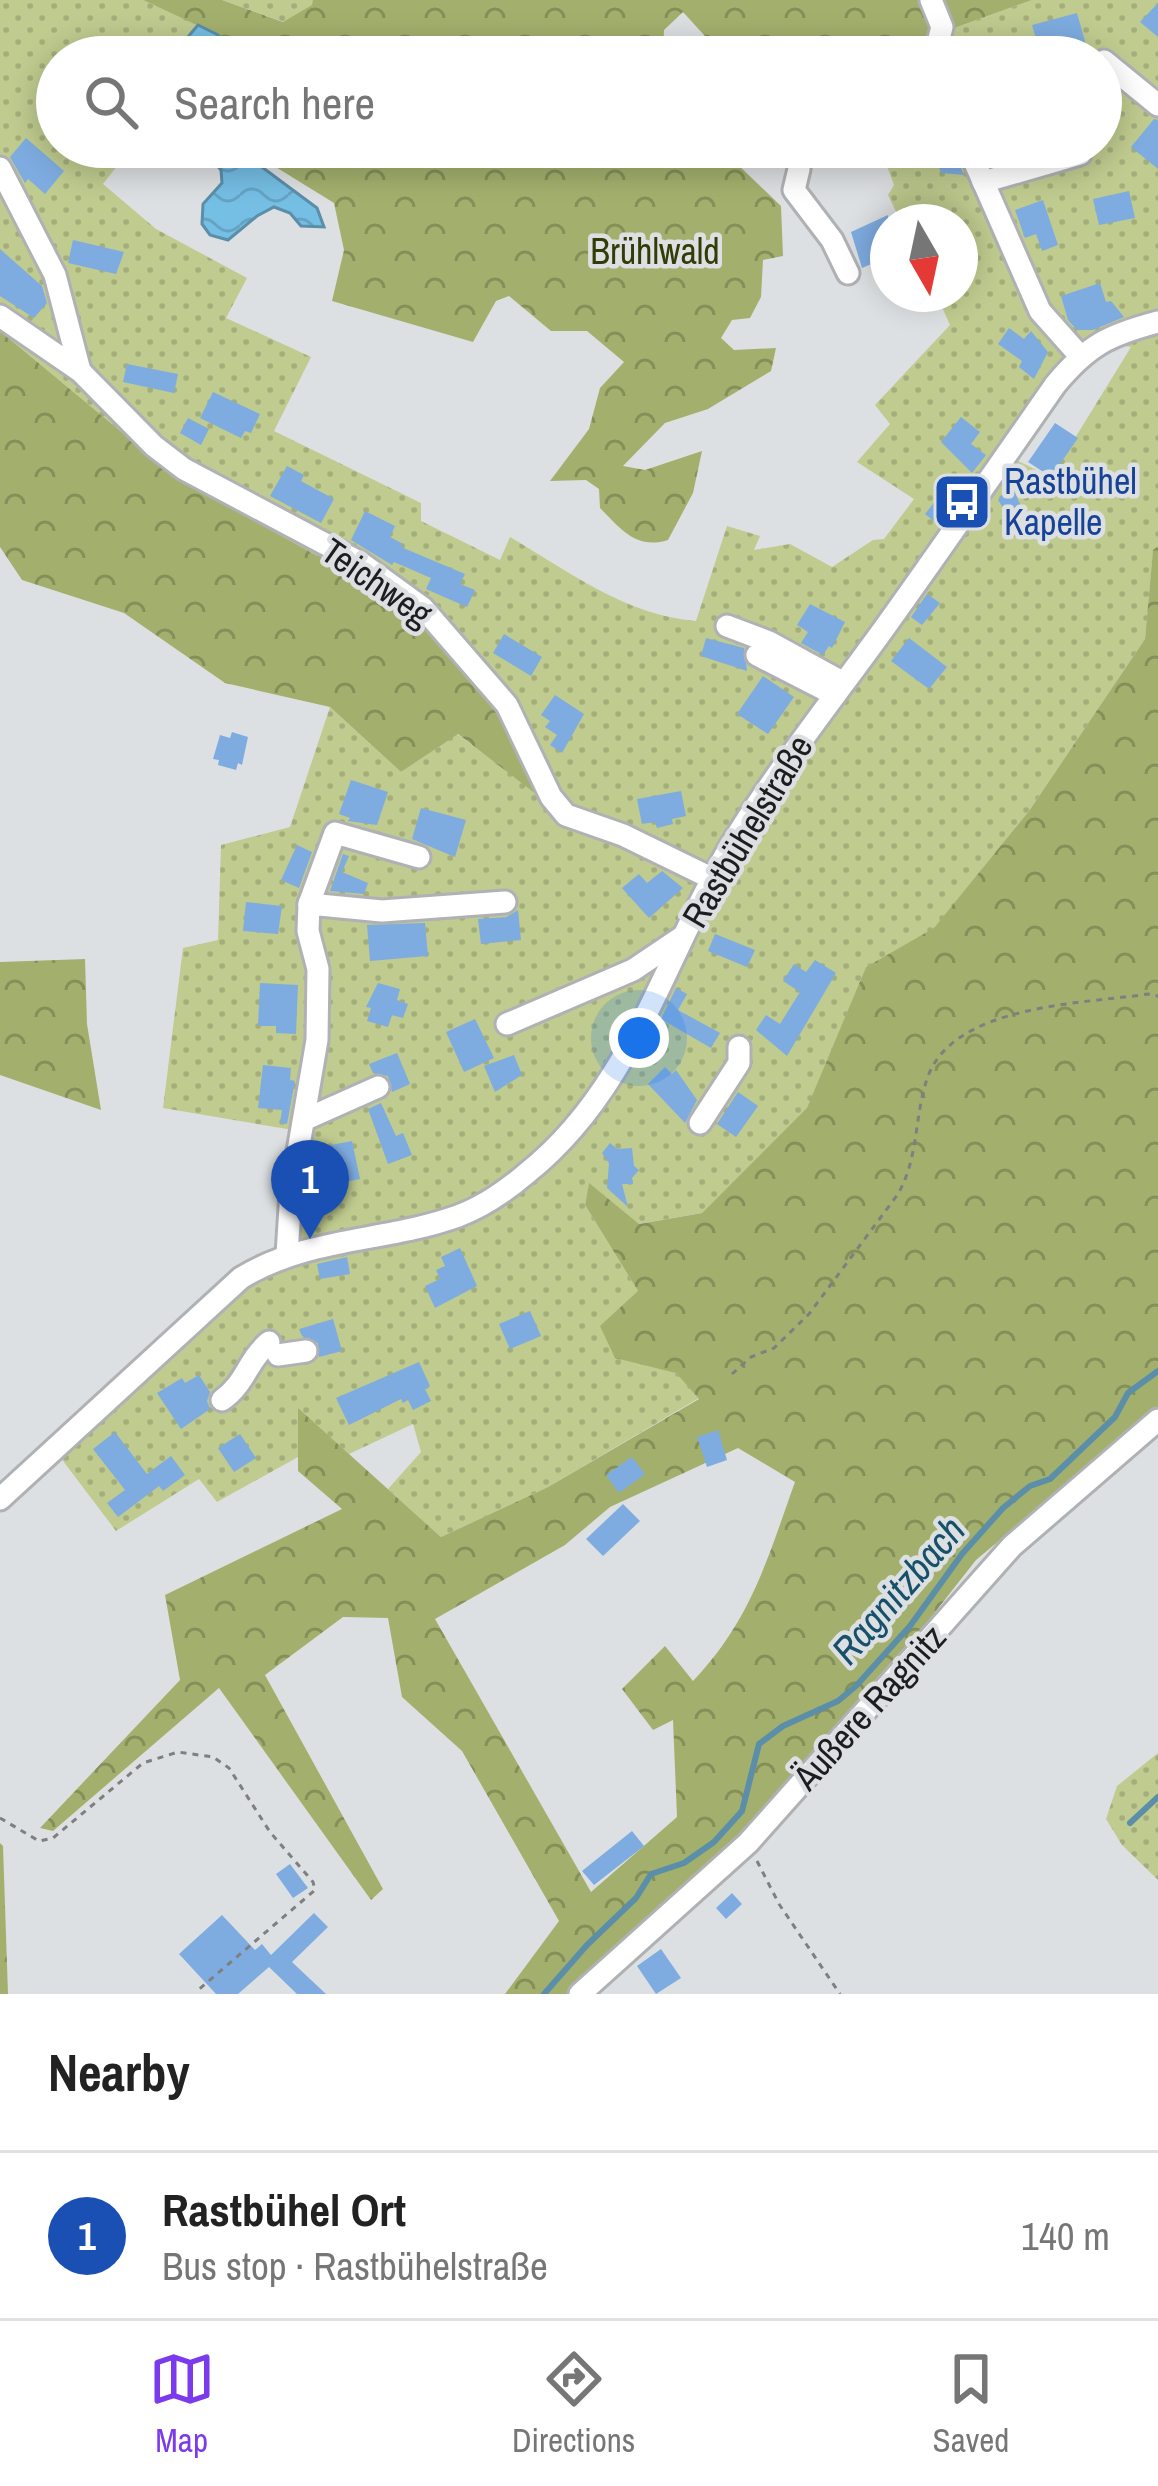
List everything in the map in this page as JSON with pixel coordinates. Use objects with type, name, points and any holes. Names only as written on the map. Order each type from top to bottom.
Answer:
[{"type":"street","points":[[931,0],[942,27],[940,36]]},
{"type":"street","points":[[1122,71],[1158,106]]},
{"type":"street","points":[[0,168],[55,275],[80,371]]},
{"type":"street","points":[[977,168],[1026,281],[1053,328],[1080,356]]},
{"type":"street","points":[[983,182],[1032,168]]},
{"type":"street","points":[[799,169],[794,190],[832,239],[848,273]]},
{"type":"street","name":"Teichweg","points":[[0,316],[80,371],[184,470],[361,563],[423,608],[508,705],[551,797],[566,815],[712,878]]},
{"type":"street","name":"Rastbühelstraße","points":[[0,1499],[241,1277],[287,1254],[458,1216],[528,1173],[602,1096],[630,1049],[712,878],[802,736],[1055,385],[1080,356],[1104,339],[1158,322]]},
{"type":"street","points":[[727,626],[769,642],[838,688]]},
{"type":"street","points":[[757,655],[838,688]]},
{"type":"street","points":[[287,1254],[291,1192],[317,1040],[318,969],[308,932],[309,904],[335,833],[419,857]]},
{"type":"street","points":[[309,904],[382,910],[505,902]]},
{"type":"street","points":[[507,1024],[633,970],[682,937]]},
{"type":"street","points":[[700,1123],[739,1063],[739,1047]]},
{"type":"street","points":[[306,1119],[378,1087]]},
{"type":"street","points":[[222,1400],[239,1388],[253,1359],[273,1348],[306,1351]]},
{"type":"street","name":"Äußere Ragnitz","points":[[580,1994],[748,1843],[1012,1546],[1158,1420]]},
{"type":"path","points":[[732,1374],[751,1357],[774,1348],[808,1314],[898,1194],[910,1173],[928,1075],[946,1045],[974,1028],[1033,1010],[1158,996]]},
{"type":"path","points":[[0,1818],[39,1841],[53,1838],[143,1763],[178,1752],[214,1757],[230,1768],[250,1805],[315,1890],[197,1991]]},
{"type":"path","points":[[748,1843],[779,1904],[840,1994]]},
{"type":"green space","points":[[0,0],[143,0],[198,25],[189,36],[36,36],[36,168],[116,168],[103,184],[156,229],[247,278],[226,318],[311,357],[274,431],[421,503],[421,521],[500,560],[510,537],[622,601],[696,621],[727,526],[760,536],[754,550],[790,544],[832,567],[873,540],[884,539],[914,499],[857,462],[890,424],[875,405],[950,325],[944,312],[978,312],[978,204],[892,204],[888,195],[894,185],[888,168],[1122,168],[1122,36],[944,36],[1032,0],[1158,0],[1158,546],[1153,551],[1145,639],[1029,811],[934,929],[866,967],[808,1108],[702,1213],[638,1224],[589,1184],[585,1205],[638,1291],[676,1373],[699,1398],[548,1487],[441,1537],[388,1489],[421,1452],[413,1424],[349,1454],[298,1409],[298,1457],[217,1502],[199,1479],[116,1531],[48,1441],[227,1275],[278,1247],[293,1130],[163,1108],[183,948],[218,940],[221,845],[290,827],[330,707],[401,772],[457,734],[540,795],[416,612],[177,478],[0,331]],"holes":[[[1113,344],[1131,347],[1051,477],[1016,460],[1057,394],[1083,365]]]},
{"type":"green space","points":[[143,0],[222,0],[283,22],[313,0],[1032,0],[944,36],[705,36],[683,12],[664,36],[218,35]]},
{"type":"green space","points":[[222,0],[313,0],[313,5],[284,22]]},
{"type":"green space","name":"Brühlwald","points":[[277,168],[741,168],[781,206],[783,256],[763,260],[761,297],[750,318],[732,320],[721,338],[734,350],[776,348],[771,371],[708,409],[665,423],[623,466],[645,470],[702,451],[693,493],[668,540],[647,542],[630,536],[600,508],[599,489],[586,480],[550,481],[589,429],[600,388],[624,362],[587,331],[551,331],[509,296],[496,301],[473,342],[332,301],[344,250],[334,203]]},
{"type":"green space","points":[[0,331],[177,478],[416,611],[497,705],[541,798],[458,734],[401,772],[330,707],[225,683],[124,613],[22,580],[0,547]]},
{"type":"green space","points":[[1158,546],[1158,1408],[976,1560],[736,1866],[589,1994],[505,1994],[559,1921],[462,1751],[402,1697],[388,1618],[343,1617],[265,1675],[383,1889],[371,1900],[219,1688],[53,1831],[40,1828],[180,1680],[165,1595],[342,1509],[298,1471],[298,1408],[441,1537],[548,1487],[699,1399],[676,1373],[615,1358],[600,1326],[638,1291],[585,1205],[589,1183],[639,1224],[702,1213],[807,1108],[866,967],[934,928],[1029,811],[1145,639],[1153,550]],"holes":[[[738,1448],[795,1482],[755,1588],[713,1658],[693,1681],[665,1646],[622,1689],[653,1730],[673,1720],[677,1817],[591,1892],[435,1619],[565,1545],[610,1507]]]},
{"type":"green space","points":[[85,959],[87,1024],[101,1110],[0,1075],[0,962]]},
{"type":"green space","points":[[1158,1753],[1158,1880],[1122,1845],[1106,1819],[1117,1786]]},
{"type":"green space","points":[[0,1843],[3,1846],[8,1994],[0,1994]]},
{"type":"water","points":[[198,25],[219,36],[189,36]]},
{"type":"water","points":[[263,168],[317,208],[324,227],[301,226],[290,213],[274,207],[228,240],[210,235],[202,224],[203,204],[222,183],[221,170]]},
{"type":"building","points":[[1158,3],[1158,37],[1140,22]]},
{"type":"building","points":[[1077,13],[1083,36],[1035,36],[1032,25]]},
{"type":"building","points":[[1158,120],[1158,169],[1131,147]]},
{"type":"building","points":[[26,138],[36,147],[36,168],[64,171],[45,194],[28,179],[25,183],[10,157]]},
{"type":"building","points":[[939,168],[961,168],[964,175],[941,173]]},
{"type":"building","points":[[1129,191],[1135,218],[1099,225],[1093,199]]},
{"type":"building","points":[[1043,200],[1058,245],[1042,251],[1036,234],[1025,238],[1015,210]]},
{"type":"building","points":[[870,223],[870,265],[862,268],[851,232]]},
{"type":"building","points":[[73,240],[124,252],[116,274],[68,263]]},
{"type":"building","points":[[0,249],[42,286],[47,303],[34,318],[0,296]]},
{"type":"building","points":[[1100,283],[1106,302],[1111,301],[1124,317],[1093,330],[1077,330],[1068,320],[1061,296]]},
{"type":"building","points":[[1009,328],[1024,339],[1031,331],[1048,352],[1034,379],[1019,367],[1022,361],[998,344]]},
{"type":"building","points":[[127,364],[178,374],[174,393],[123,382]]},
{"type":"building","points":[[213,392],[260,414],[251,433],[245,431],[241,438],[200,418]]},
{"type":"building","points":[[961,417],[980,432],[971,444],[986,455],[972,473],[941,442]]},
{"type":"building","points":[[188,418],[209,429],[201,445],[180,433]]},
{"type":"building","points":[[1055,423],[1078,438],[1051,477],[1028,462]]},
{"type":"building","points":[[287,466],[304,475],[301,481],[334,499],[321,523],[270,496]]},
{"type":"building","points":[[949,484],[961,494],[939,525],[925,514]]},
{"type":"building","points":[[1006,489],[1015,493],[1022,508],[1004,509],[998,500]]},
{"type":"building","points":[[365,511],[395,526],[390,537],[401,547],[465,574],[460,584],[475,590],[467,607],[426,589],[431,578],[392,565],[351,540]]},
{"type":"building","points":[[927,594],[940,603],[922,625],[911,617]]},
{"type":"building","points":[[810,604],[845,622],[832,648],[823,655],[801,643],[808,632],[797,625]]},
{"type":"building","points":[[504,634],[542,657],[531,676],[493,653]]},
{"type":"building","points":[[706,638],[744,648],[747,671],[701,656]]},
{"type":"building","points":[[909,638],[947,667],[929,689],[891,661]]},
{"type":"building","points":[[763,676],[794,697],[768,734],[737,714]]},
{"type":"building","points":[[555,695],[584,714],[562,753],[550,745],[557,735],[545,727],[550,721],[541,715]]},
{"type":"building","points":[[232,732],[248,737],[242,765],[238,763],[236,770],[213,759],[220,735],[230,738]]},
{"type":"building","points":[[351,780],[388,792],[377,825],[348,821],[339,814]]},
{"type":"building","points":[[681,791],[686,816],[657,828],[655,822],[642,824],[637,799]]},
{"type":"building","points":[[421,808],[466,820],[455,857],[412,839]]},
{"type":"building","points":[[297,845],[312,852],[299,888],[281,880]]},
{"type":"building","points":[[343,854],[349,856],[342,872],[368,883],[364,894],[330,891]]},
{"type":"building","points":[[662,871],[683,888],[649,918],[622,888],[639,874],[647,883]]},
{"type":"building","points":[[246,902],[282,906],[278,934],[243,931]]},
{"type":"building","points":[[518,910],[521,940],[481,944],[478,919],[507,917]]},
{"type":"building","points":[[425,923],[428,956],[370,961],[367,925]]},
{"type":"building","points":[[715,934],[755,950],[747,967],[708,951]]},
{"type":"building","points":[[815,960],[836,973],[787,1056],[756,1030],[766,1015],[780,1024],[800,992],[783,981],[794,964],[806,972]]},
{"type":"building","points":[[260,983],[298,985],[296,1034],[276,1033],[276,1026],[258,1026]]},
{"type":"building","points":[[378,983],[400,989],[397,1000],[408,1004],[403,1018],[392,1015],[388,1027],[367,1021],[371,1008],[366,1007]]},
{"type":"building","points":[[676,988],[687,994],[678,1010],[720,1033],[711,1048],[661,1019]]},
{"type":"building","points":[[475,1019],[494,1058],[464,1072],[446,1032]]},
{"type":"building","points":[[397,1053],[410,1084],[392,1092],[388,1076],[373,1073],[369,1064]]},
{"type":"building","points":[[514,1055],[522,1075],[495,1092],[484,1066]]},
{"type":"building","points":[[263,1065],[291,1068],[290,1080],[295,1081],[287,1124],[280,1123],[282,1110],[258,1108]]},
{"type":"building","points":[[665,1067],[672,1074],[676,1070],[697,1100],[685,1123],[648,1084]]},
{"type":"building","points":[[738,1092],[758,1106],[736,1137],[717,1124]]},
{"type":"building","points":[[381,1103],[396,1136],[403,1133],[412,1155],[388,1164],[368,1109]]},
{"type":"building","points":[[352,1141],[360,1179],[329,1185],[321,1147]]},
{"type":"building","points":[[610,1143],[617,1149],[632,1148],[639,1170],[633,1184],[622,1184],[628,1207],[607,1188],[609,1163],[602,1153]]},
{"type":"building","points":[[460,1248],[477,1286],[435,1308],[425,1286],[440,1279],[436,1270],[445,1266],[441,1257]]},
{"type":"building","points":[[347,1257],[350,1274],[320,1279],[317,1264]]},
{"type":"building","points":[[530,1311],[541,1336],[510,1349],[499,1324]]},
{"type":"building","points":[[333,1319],[342,1351],[319,1357],[318,1343],[302,1336],[299,1329]]},
{"type":"building","points":[[419,1362],[431,1401],[413,1410],[408,1400],[403,1403],[401,1399],[349,1425],[336,1398]]},
{"type":"building","points":[[199,1375],[210,1392],[210,1409],[181,1429],[157,1393],[182,1378],[185,1383]]},
{"type":"building","points":[[718,1430],[727,1460],[707,1467],[697,1437]]},
{"type":"building","points":[[115,1432],[147,1474],[171,1456],[185,1475],[163,1491],[159,1486],[118,1517],[107,1503],[125,1490],[93,1449]]},
{"type":"building","points":[[240,1434],[256,1458],[234,1472],[218,1448]]},
{"type":"building","points":[[632,1457],[645,1474],[619,1493],[606,1475]]},
{"type":"building","points":[[623,1504],[640,1521],[603,1556],[586,1539]]},
{"type":"building","points":[[632,1831],[644,1846],[594,1885],[582,1871]]},
{"type":"building","points":[[290,1864],[308,1888],[293,1898],[276,1874]]},
{"type":"building","points":[[732,1893],[742,1904],[726,1919],[716,1908]]},
{"type":"building","points":[[314,1913],[328,1927],[292,1962],[326,1994],[297,1994],[269,1967],[238,1994],[216,1994],[179,1954],[222,1915],[255,1950],[262,1944],[271,1955]]},
{"type":"building","points":[[661,1949],[681,1978],[656,1994],[637,1966]]},
{"type":"waterway","name":"Ragnitzbach","points":[[544,1994],[636,1898],[651,1874],[684,1863],[714,1842],[742,1811],[759,1744],[783,1726],[838,1701],[856,1686],[1003,1508],[1030,1486],[1050,1479],[1115,1417],[1128,1393],[1158,1371]]},
{"type":"waterway","points":[[1130,1823],[1158,1797]]},
{"type":"place","name":"Rastbühel Kapelle","points":[[962,502]]},
{"type":"place","name":"Rastbühel Ort","points":[[310,1239]]}]
